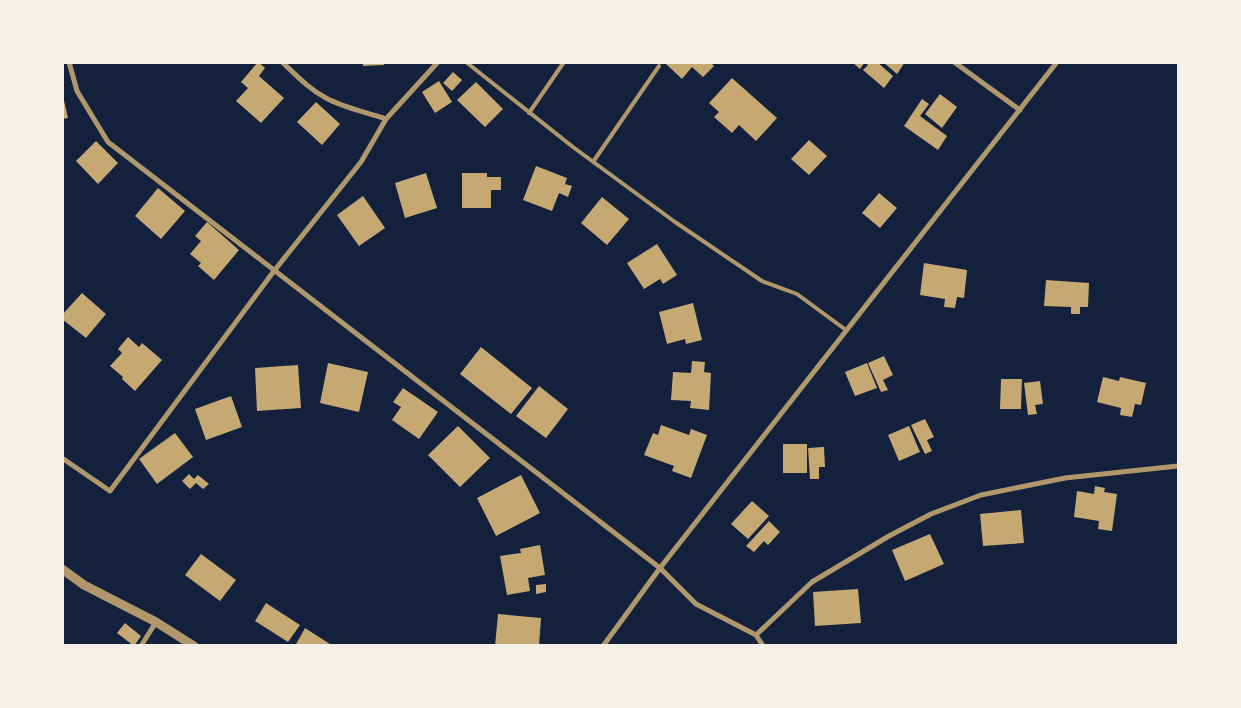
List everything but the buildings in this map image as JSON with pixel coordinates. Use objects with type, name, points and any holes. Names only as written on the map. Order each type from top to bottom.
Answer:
[{"type":"street","points":[[70,62],[77,91],[108,142],[660,568],[696,604],[756,635],[763,646]]},
{"type":"street","points":[[282,62],[324,98],[386,119]]},
{"type":"street","points":[[62,458],[110,491],[274,271],[361,162],[386,119],[438,62]]},
{"type":"street","points":[[954,62],[1020,110]]},
{"type":"street","points":[[603,646],[660,568],[1058,62]]},
{"type":"street","points":[[756,635],[812,582],[889,536],[931,514],[981,495],[1065,478],[1178,466]]},
{"type":"street","points":[[62,569],[84,585],[156,622],[194,646]]},
{"type":"street","points":[[141,646],[156,622]]},
{"type":"lane","points":[[466,62],[593,162],[675,222],[762,281],[797,294],[846,330]]},
{"type":"lane","points":[[529,113],[564,62]]},
{"type":"lane","points":[[593,162],[659,66]]}]
